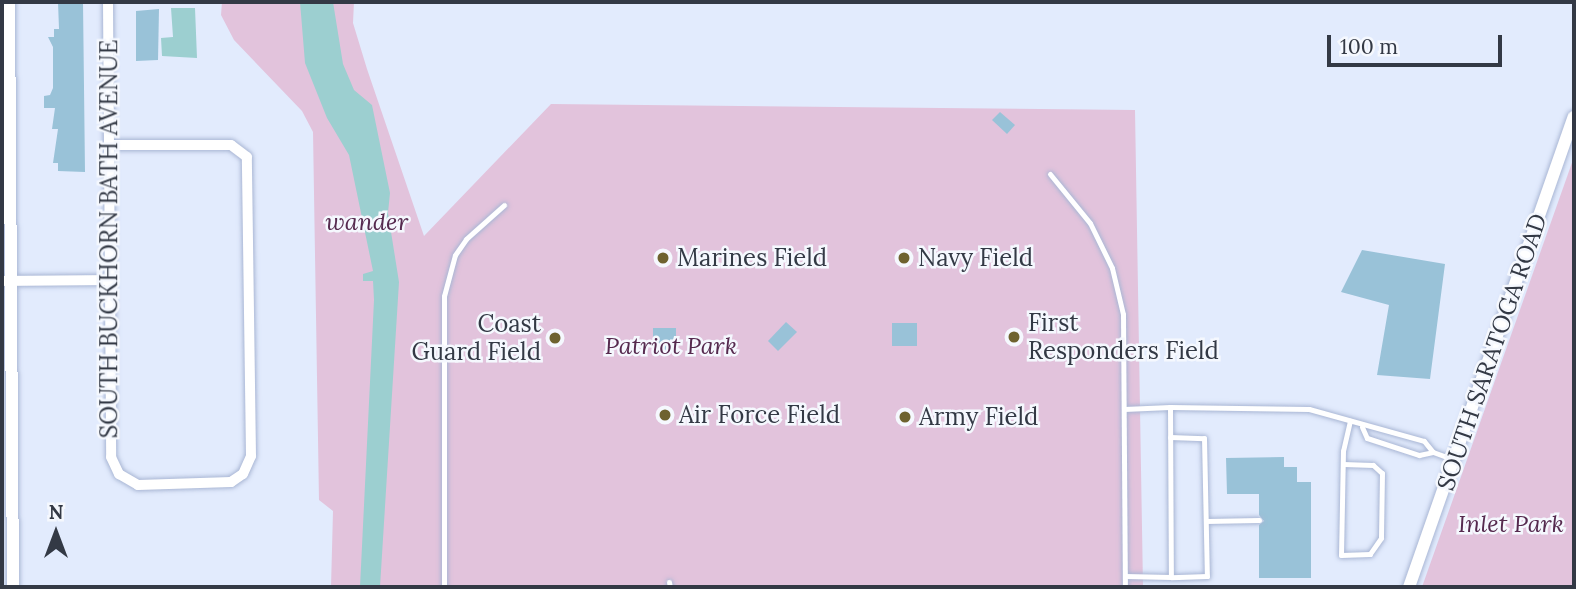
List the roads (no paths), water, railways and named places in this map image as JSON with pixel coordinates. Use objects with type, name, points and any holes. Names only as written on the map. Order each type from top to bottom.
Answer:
[{"type":"street","points":[[9,2],[6,281],[13,587]]},
{"type":"street","name":"SOUTH BUCKHORN BATH AVENUE","points":[[108,2],[111,457],[120,474],[146,486],[224,485],[243,474],[251,449],[248,166],[243,151],[231,145],[109,145]]},
{"type":"street","name":"SOUTH SARATOGA ROAD","points":[[1409,587],[1574,117]]},
{"type":"street","points":[[6,281],[110,280]]},
{"type":"lane","points":[[1050,174],[1090,223],[1112,268],[1123,314],[1125,587]]},
{"type":"lane","points":[[444,585],[444,296],[455,255],[466,239],[504,205]]},
{"type":"lane","points":[[1170,407],[1171,577]]},
{"type":"lane","points":[[1124,409],[1308,409],[1362,427],[1376,425],[1424,441],[1433,452],[1454,460]]},
{"type":"lane","points":[[1343,464],[1373,465],[1382,473],[1381,538],[1370,554],[1341,555],[1343,464],[1350,421]]},
{"type":"lane","points":[[1362,427],[1367,438],[1419,456],[1433,452]]},
{"type":"lane","points":[[1125,576],[1208,576],[1205,438],[1170,437]]},
{"type":"lane","points":[[1206,521],[1259,520]]},
{"type":"place","name":"Marines Field","points":[[663,258]]},
{"type":"place","name":"Navy Field","points":[[904,258]]},
{"type":"place","name":"First Responders Field","points":[[1014,337]]},
{"type":"place","name":"Coast Guard Field","points":[[555,338]]},
{"type":"place","name":"Air Force Field","points":[[665,415]]},
{"type":"place","name":"Army Field","points":[[905,417]]},
{"type":"park label","name":"wander","points":[[367,222]]},
{"type":"park label","name":"Patriot Park","points":[[671,346]]},
{"type":"park label","name":"Inlet Park","points":[[1511,524]]}]
